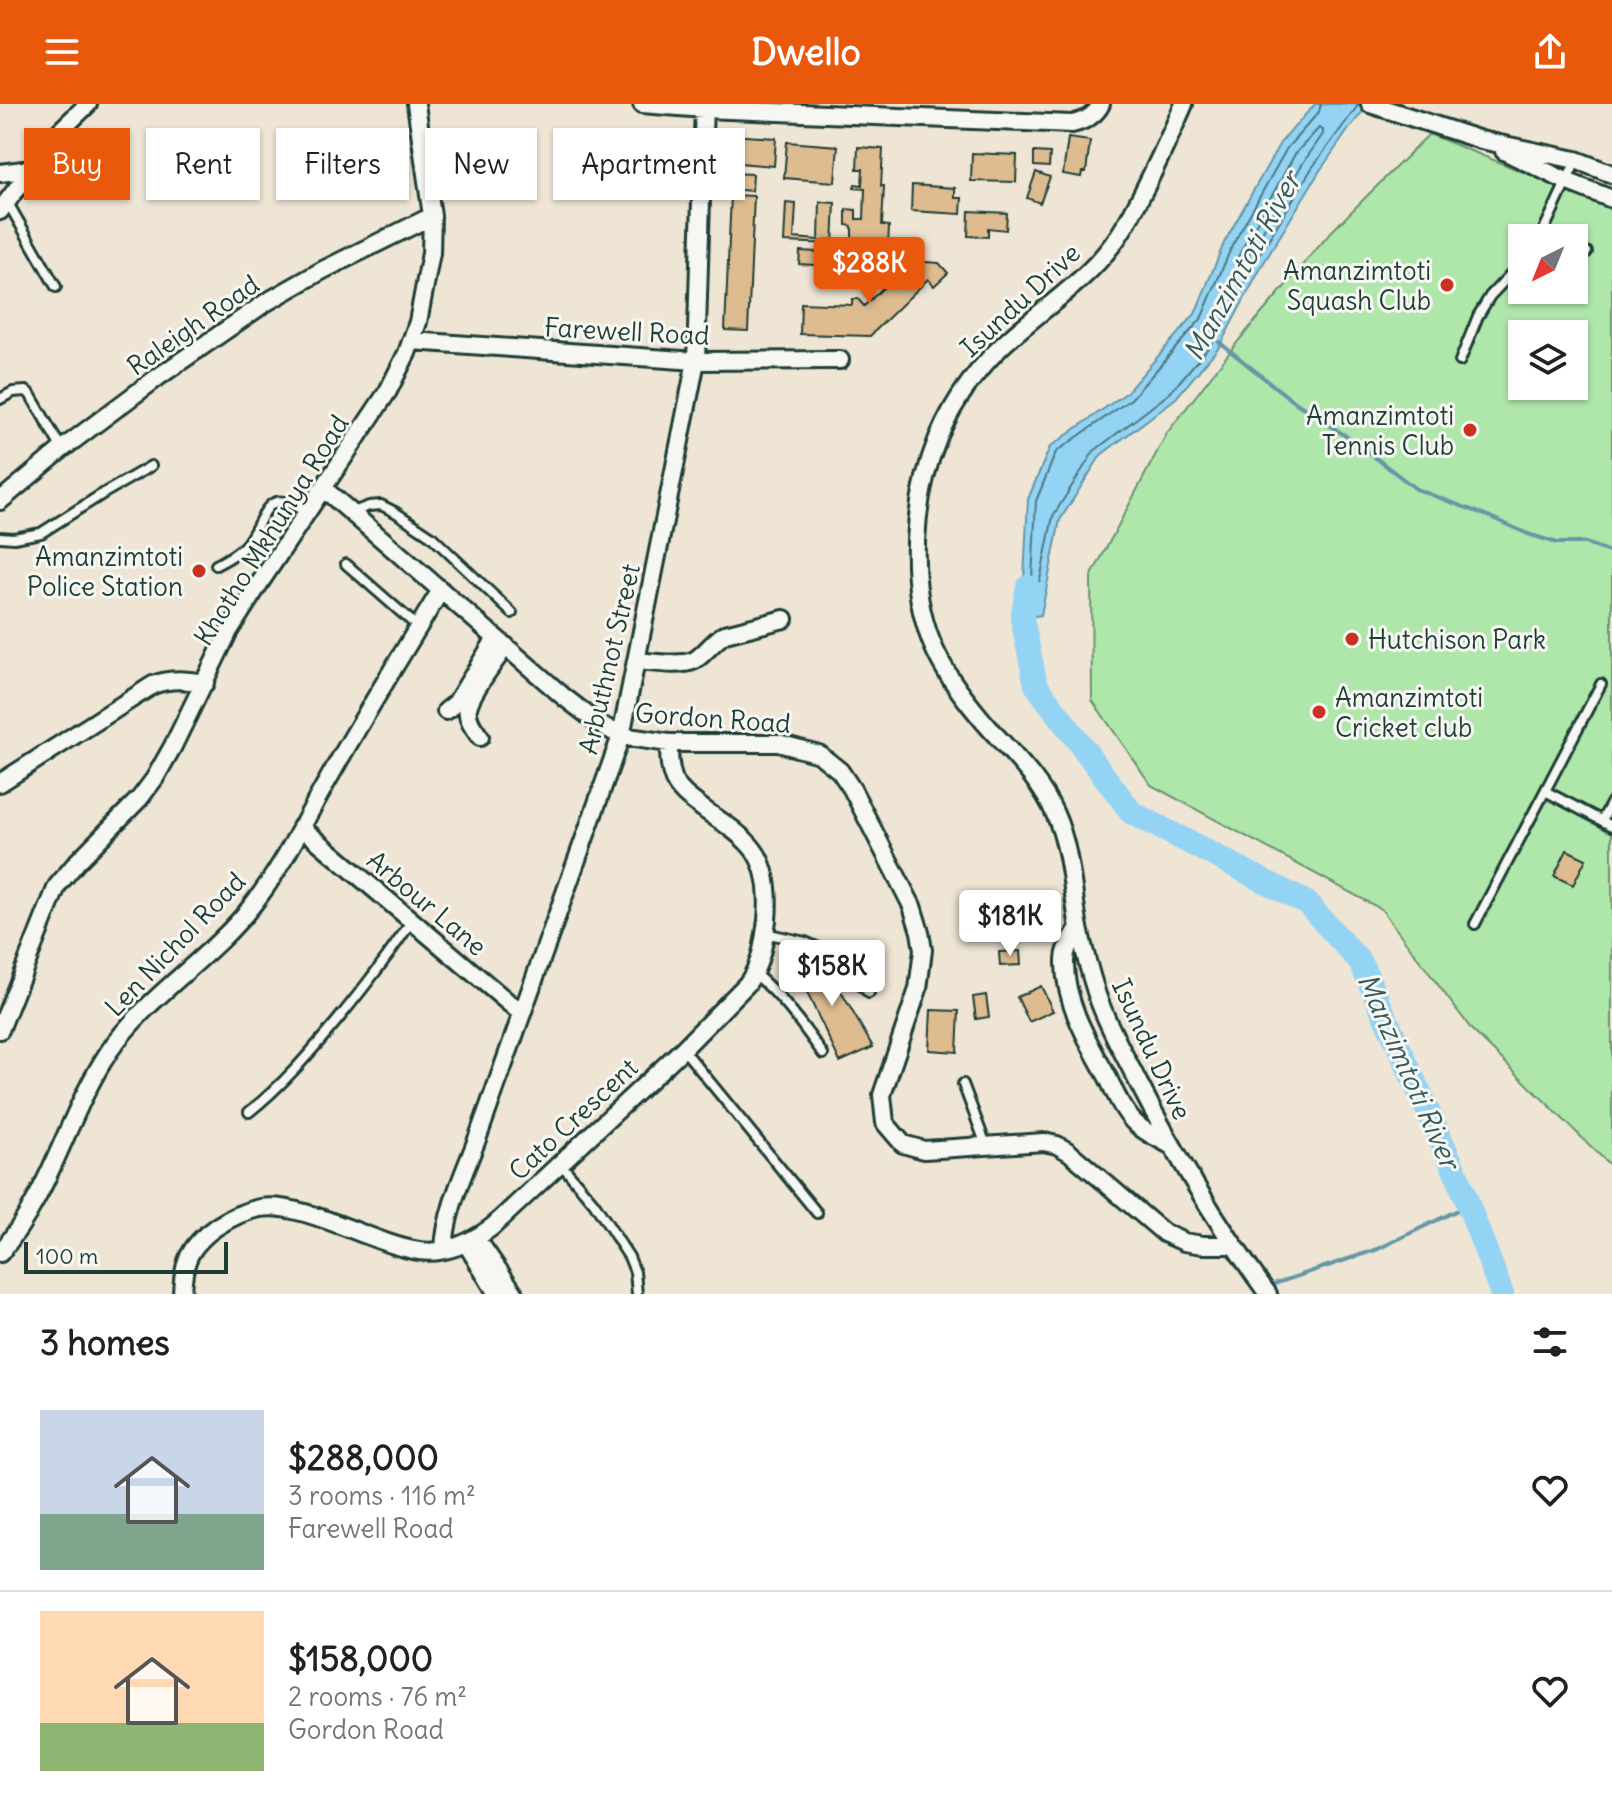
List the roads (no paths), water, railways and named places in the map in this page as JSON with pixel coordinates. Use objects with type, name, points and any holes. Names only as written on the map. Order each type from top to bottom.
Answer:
[{"type":"street","points":[[63,128],[88,104]]},
{"type":"street","name":"Khotho Mkhunya Road","points":[[0,1030],[57,886],[155,778],[229,631],[388,391],[412,341],[431,253],[432,216],[416,104]]},
{"type":"street","points":[[642,104],[1072,124],[1088,119],[1101,104]]},
{"type":"street","name":"Isundu Drive","points":[[1184,104],[1163,153],[1112,245],[1083,276],[1013,336],[966,386],[937,440],[920,501],[916,561],[922,612],[931,641],[950,678],[980,718],[1034,779],[1055,814],[1070,865],[1089,969],[1115,1037],[1170,1145],[1232,1245],[1268,1294]]},
{"type":"street","points":[[1370,104],[1481,140],[1568,182],[1612,199]]},
{"type":"street","name":"Arbuthnot Street","points":[[444,1249],[445,1230],[454,1200],[621,736],[696,361],[704,106]]},
{"type":"street","points":[[1481,140],[1576,160],[1612,174]]},
{"type":"street","points":[[0,173],[24,170]]},
{"type":"street","points":[[4,207],[24,179]]},
{"type":"street","name":"Raleigh Road","points":[[0,501],[62,449],[169,369],[265,303],[323,270],[432,216]]},
{"type":"street","name":"Farewell Road","points":[[412,341],[696,361],[840,360]]},
{"type":"street","points":[[323,488],[564,697],[621,736]]},
{"type":"street","name":"Len Nichol Road","points":[[0,1253],[34,1204],[84,1098],[117,1041],[140,1012],[233,928],[255,902],[441,590]]},
{"type":"street","points":[[637,661],[687,663],[725,634],[784,619]]},
{"type":"street","points":[[446,711],[456,703],[501,642]]},
{"type":"street","points":[[480,737],[469,717],[468,707],[501,642]]},
{"type":"street","points":[[0,783],[153,685],[175,679],[205,683]]},
{"type":"street","name":"Gordon Road","points":[[621,736],[669,743],[778,743],[819,754],[840,771],[912,906],[922,941],[918,989],[882,1095],[885,1123],[903,1144],[924,1150],[1044,1142],[1057,1145],[1164,1233],[1184,1242],[1232,1245]]},
{"type":"street","name":"Cato Crescent","points":[[182,1294],[182,1272],[196,1243],[227,1219],[261,1208],[287,1209],[382,1242],[421,1251],[444,1249],[472,1241],[492,1227],[683,1049],[755,974],[764,947],[768,910],[764,870],[753,849],[681,791],[670,768],[669,743]]},
{"type":"street","name":"Arbour Lane","points":[[301,827],[522,1014]]},
{"type":"street","name":"Isundu Drive","points":[[1079,927],[1068,944],[1064,959],[1066,979],[1084,1032],[1130,1118],[1139,1127],[1170,1145]]},
{"type":"street","points":[[472,1241],[497,1294]]},
{"type":"street","points":[[472,1241],[515,1294]]},
{"type":"lane","points":[[1550,224],[1576,160]]},
{"type":"lane","points":[[4,207],[56,287]]},
{"type":"lane","points":[[1460,361],[1478,316],[1490,296],[1508,277]]},
{"type":"lane","points":[[0,399],[18,390],[30,394],[62,449]]},
{"type":"lane","points":[[0,537],[28,537],[41,533],[151,466]]},
{"type":"lane","points":[[216,565],[242,549],[263,512],[272,505],[282,500],[292,502],[306,513]]},
{"type":"lane","points":[[351,512],[381,505],[395,512],[431,536],[512,613]]},
{"type":"lane","points":[[346,564],[418,627]]},
{"type":"lane","points":[[1475,924],[1601,684]]},
{"type":"lane","points":[[1545,791],[1612,826]]},
{"type":"lane","points":[[1602,820],[1612,802]]},
{"type":"lane","points":[[249,1112],[282,1084],[313,1049],[387,960],[411,922]]},
{"type":"lane","points":[[765,933],[805,942],[825,951],[869,993]]},
{"type":"lane","points":[[755,974],[792,1010],[823,1054]]},
{"type":"lane","points":[[683,1049],[817,1213]]},
{"type":"lane","points":[[963,1084],[986,1145]]},
{"type":"lane","points":[[560,1163],[594,1203],[629,1257],[635,1272],[637,1294]]},
{"type":"water","points":[[1315,104],[1369,104],[1319,172],[1263,264],[1219,347],[1176,398],[1101,455],[1060,520],[1041,615],[1022,618],[1028,499],[1050,447],[1126,393],[1195,314],[1224,243],[1280,143]]},
{"type":"waterway","points":[[1219,342],[1289,398],[1359,445],[1416,489],[1528,534],[1557,543],[1585,543],[1612,553]]},
{"type":"waterway","name":"Manzimtoti River","points":[[1028,587],[1022,618],[1036,685],[1132,813],[1307,903],[1361,963],[1459,1180],[1502,1294]]},
{"type":"waterway","points":[[1274,1284],[1378,1249],[1468,1205]]},
{"type":"place","name":"Amanzimtoti Squash Club","points":[[1447,285]]},
{"type":"place","name":"Amanzimtoti Tennis Club","points":[[1470,430]]},
{"type":"place","name":"Amanzimtoti Police Station","points":[[199,571]]},
{"type":"place","name":"Hutchison Park","points":[[1352,639]]},
{"type":"place","name":"Amanzimtoti Cricket club","points":[[1319,712]]}]
